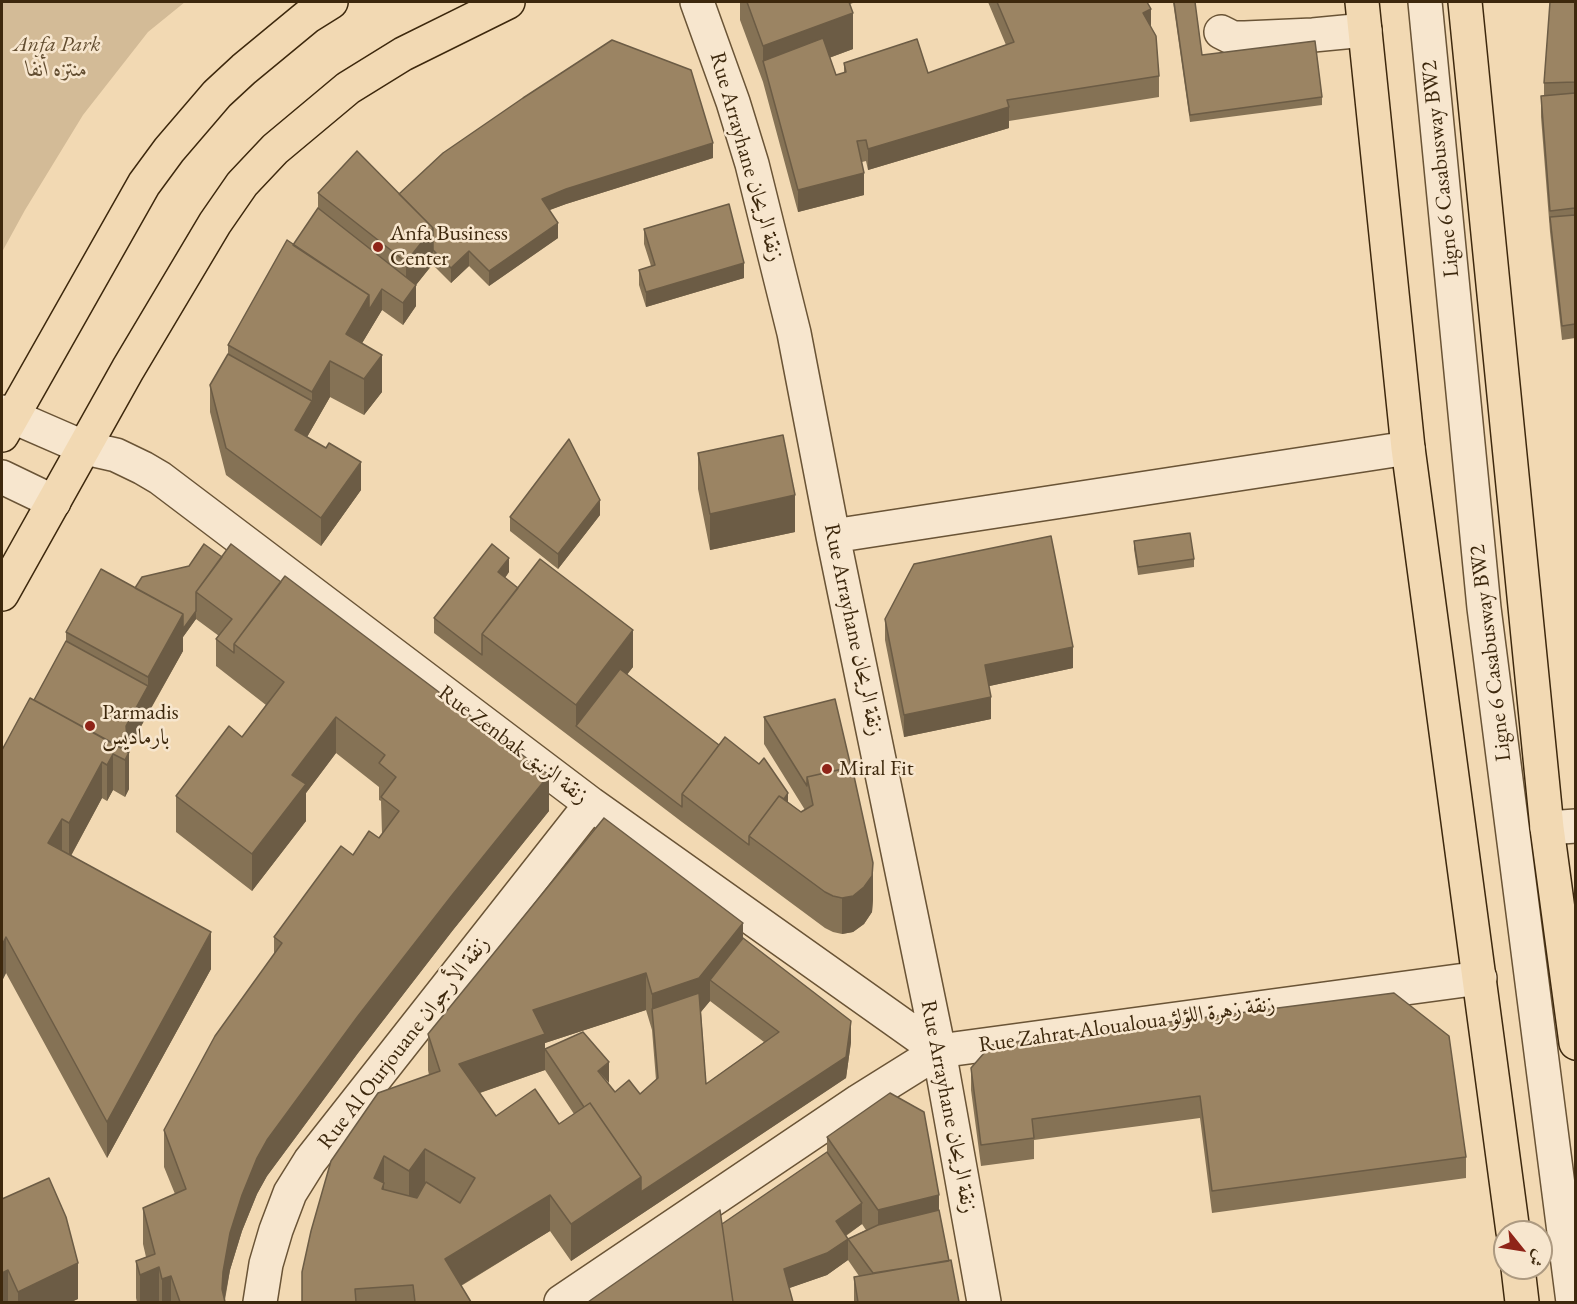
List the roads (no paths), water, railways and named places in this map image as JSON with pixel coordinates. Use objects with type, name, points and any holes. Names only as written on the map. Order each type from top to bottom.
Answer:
[{"type":"main road","points":[[5,421],[144,184],[169,150],[217,94],[244,69],[307,16],[331,2]]},
{"type":"main road","points":[[2,594],[128,369],[214,224],[242,184],[275,149],[348,88],[403,54],[508,2]]},
{"type":"main road","points":[[1465,2],[1561,827],[1575,1043]]},
{"type":"main road","points":[[1364,16],[1408,448],[1511,1220]]},
{"type":"main road","points":[[1519,1280],[1522,1302]]},
{"type":"street","name":"Rue Arrayhane زنقة الريحان","points":[[697,2],[733,102],[752,165],[794,333],[833,536],[939,1051],[984,1302]]},
{"type":"street","name":"Ligne 6 Casabusway BW2","points":[[1425,2],[1484,608],[1573,1302]]},
{"type":"street","points":[[1221,32],[1233,38],[1313,35],[1364,16]]},
{"type":"street","name":"Rue Zenbak زنقة الزنبق","points":[[5,421],[85,448],[116,455],[160,478],[591,804],[939,1051]]},
{"type":"street","points":[[833,536],[1408,448]]},
{"type":"street","points":[[2,477],[54,502]]},
{"type":"street","name":"Rue Al Ourjouane زنقة الأرجوان","points":[[260,1302],[266,1264],[276,1230],[290,1193],[310,1161],[591,804]]},
{"type":"street","name":"Rue Zahrat Aloualoua زنقة زهرة اللؤلؤ","points":[[561,1302],[859,1101],[939,1051],[1480,978]]},
{"type":"place","name":"Anfa Business Center","points":[[378,247]]},
{"type":"place","name":"Parmadis بارماديس","points":[[90,726]]},
{"type":"place","name":"Miral Fit","points":[[827,769]]},
{"type":"park label","name":"Anfa Park منتزه أنفا","points":[[57,58]]}]
